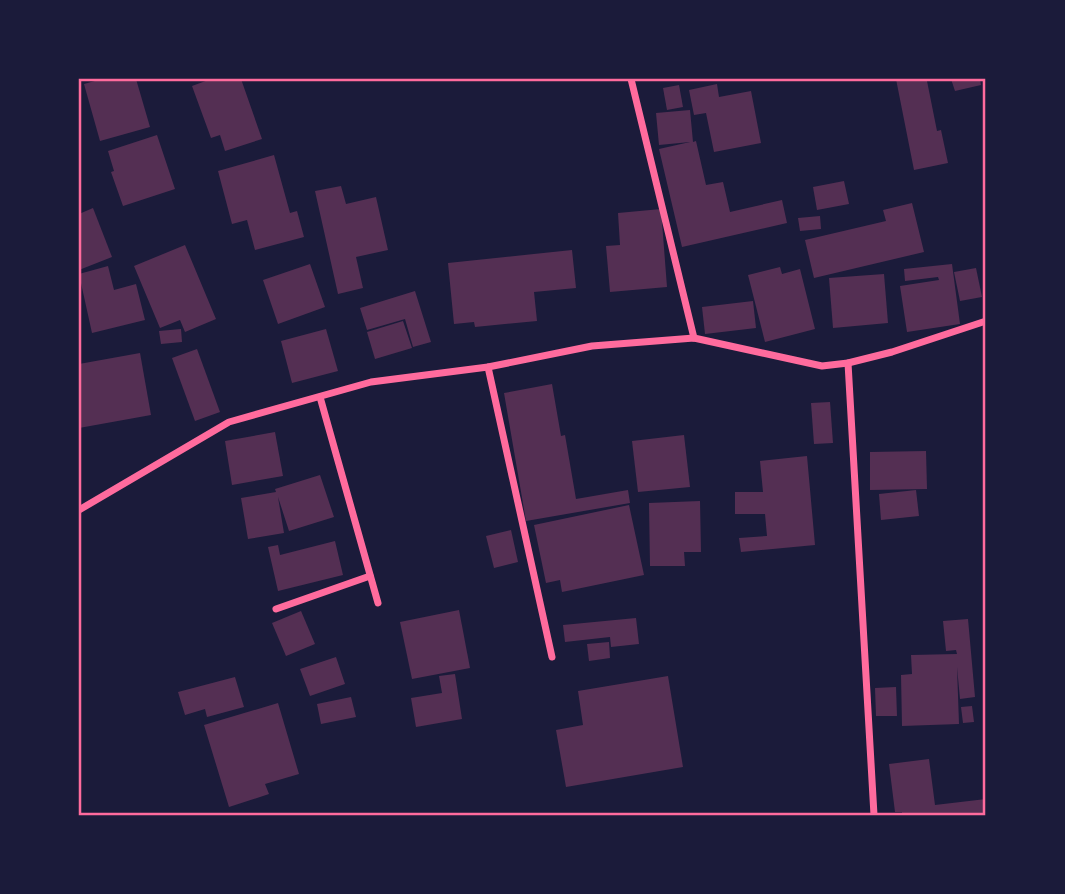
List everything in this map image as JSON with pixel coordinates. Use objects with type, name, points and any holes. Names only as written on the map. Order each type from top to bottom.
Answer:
[{"type":"street","points":[[631,79],[694,338]]},
{"type":"street","points":[[79,510],[229,422],[371,382],[488,367],[593,346],[694,338],[822,366],[848,363],[892,352],[986,321]]},
{"type":"street","points":[[848,363],[874,815]]},
{"type":"street","points":[[488,367],[552,657]]},
{"type":"street","points":[[320,397],[378,603]]},
{"type":"street","points":[[276,609],[370,576]]},
{"type":"building","points":[[102,79],[136,79],[150,127],[100,141],[84,84]]},
{"type":"building","points":[[211,79],[241,79],[262,139],[225,151],[220,135],[211,138],[192,86]]},
{"type":"building","points":[[896,79],[933,79],[927,81],[937,131],[941,130],[948,163],[914,170]]},
{"type":"building","points":[[951,79],[980,79],[981,85],[955,91]]},
{"type":"building","points":[[717,84],[719,97],[751,91],[761,143],[714,152],[706,113],[694,115],[689,90]]},
{"type":"building","points":[[679,85],[683,107],[667,110],[663,88]]},
{"type":"building","points":[[690,110],[693,142],[696,141],[706,185],[723,182],[730,212],[782,200],[787,223],[682,247],[659,149],[690,142],[659,145],[656,113]]},
{"type":"building","points":[[157,135],[175,189],[123,206],[111,172],[114,171],[108,151]]},
{"type":"building","points":[[274,155],[290,213],[297,211],[304,237],[255,250],[247,220],[232,224],[218,171]]},
{"type":"building","points":[[844,181],[849,204],[817,210],[813,187]]},
{"type":"building","points":[[341,186],[346,204],[376,197],[388,250],[356,257],[363,288],[338,294],[315,191]]},
{"type":"building","points":[[912,203],[924,252],[814,278],[805,240],[886,221],[883,210]]},
{"type":"building","points":[[93,208],[112,257],[79,270],[79,214]]},
{"type":"building","points":[[661,209],[667,287],[610,292],[606,246],[620,245],[618,213]]},
{"type":"building","points":[[820,216],[821,229],[800,231],[798,218]]},
{"type":"building","points":[[185,245],[216,319],[185,332],[180,320],[160,328],[134,266]]},
{"type":"building","points":[[572,250],[576,288],[534,292],[537,321],[475,327],[474,322],[454,324],[448,263]]},
{"type":"building","points":[[310,264],[325,307],[278,324],[263,280]]},
{"type":"building","points":[[952,264],[960,324],[907,332],[900,286],[939,280],[938,277],[905,281],[904,269]]},
{"type":"building","points":[[108,266],[114,290],[136,284],[145,320],[92,333],[79,274]]},
{"type":"building","points":[[780,267],[782,274],[800,269],[815,329],[765,342],[748,275]]},
{"type":"building","points":[[976,268],[982,297],[960,301],[954,272]]},
{"type":"building","points":[[884,274],[888,323],[833,328],[829,278]]},
{"type":"building","points":[[415,291],[431,342],[413,347],[405,319],[367,330],[360,308]]},
{"type":"building","points":[[753,301],[756,328],[705,334],[702,307]]},
{"type":"building","points":[[403,321],[412,348],[375,359],[367,332]]},
{"type":"building","points":[[181,329],[182,342],[161,344],[159,331]]},
{"type":"building","points":[[326,329],[338,371],[292,383],[281,341]]},
{"type":"building","points":[[197,349],[220,412],[195,421],[172,358]]},
{"type":"building","points":[[140,353],[151,415],[79,428],[79,364]]},
{"type":"building","points":[[552,384],[561,436],[565,435],[576,499],[628,490],[630,503],[526,521],[504,393]]},
{"type":"building","points":[[830,402],[833,443],[814,444],[811,403]]},
{"type":"building","points":[[275,432],[283,476],[232,485],[225,441]]},
{"type":"building","points":[[684,435],[690,487],[638,492],[632,441]]},
{"type":"building","points":[[926,451],[927,489],[870,490],[870,452]]},
{"type":"building","points":[[807,456],[815,545],[741,552],[739,538],[767,536],[765,514],[735,514],[735,492],[763,492],[760,461]]},
{"type":"building","points":[[320,475],[334,517],[289,531],[278,497],[284,533],[248,539],[241,498],[276,492],[275,489]]},
{"type":"building","points":[[916,490],[919,516],[881,520],[879,494]]},
{"type":"building","points":[[700,501],[701,552],[684,552],[685,566],[650,566],[649,503]]},
{"type":"building","points":[[629,505],[644,575],[562,592],[560,580],[546,583],[534,525]]},
{"type":"building","points":[[511,530],[518,562],[494,568],[486,536]]},
{"type":"building","points":[[335,541],[343,575],[278,591],[268,547],[278,545],[280,555]]},
{"type":"building","points":[[459,610],[470,668],[412,679],[400,622]]},
{"type":"building","points":[[301,611],[315,644],[286,656],[272,623]]},
{"type":"building","points":[[636,618],[639,644],[611,647],[610,637],[565,642],[563,625]]},
{"type":"building","points":[[968,619],[975,697],[960,699],[957,667],[959,724],[902,726],[901,675],[912,674],[911,655],[957,654],[956,650],[946,651],[943,621]]},
{"type":"building","points":[[609,642],[610,658],[589,661],[587,644]]},
{"type":"building","points":[[336,657],[345,684],[310,696],[300,669]]},
{"type":"building","points":[[455,674],[462,719],[416,727],[411,698],[442,693],[439,676]]},
{"type":"building","points":[[668,676],[683,767],[566,787],[556,730],[583,725],[578,691]]},
{"type":"building","points":[[235,677],[244,707],[207,717],[205,709],[185,715],[178,692]]},
{"type":"building","points":[[896,687],[897,716],[876,716],[875,688]]},
{"type":"building","points":[[351,697],[356,717],[321,724],[317,704]]},
{"type":"building","points":[[278,703],[299,774],[265,784],[269,794],[229,807],[204,725]]},
{"type":"building","points":[[972,706],[974,722],[963,723],[961,707]]},
{"type":"building","points":[[929,759],[935,805],[986,799],[986,815],[902,815],[902,812],[895,812],[889,764]]}]
